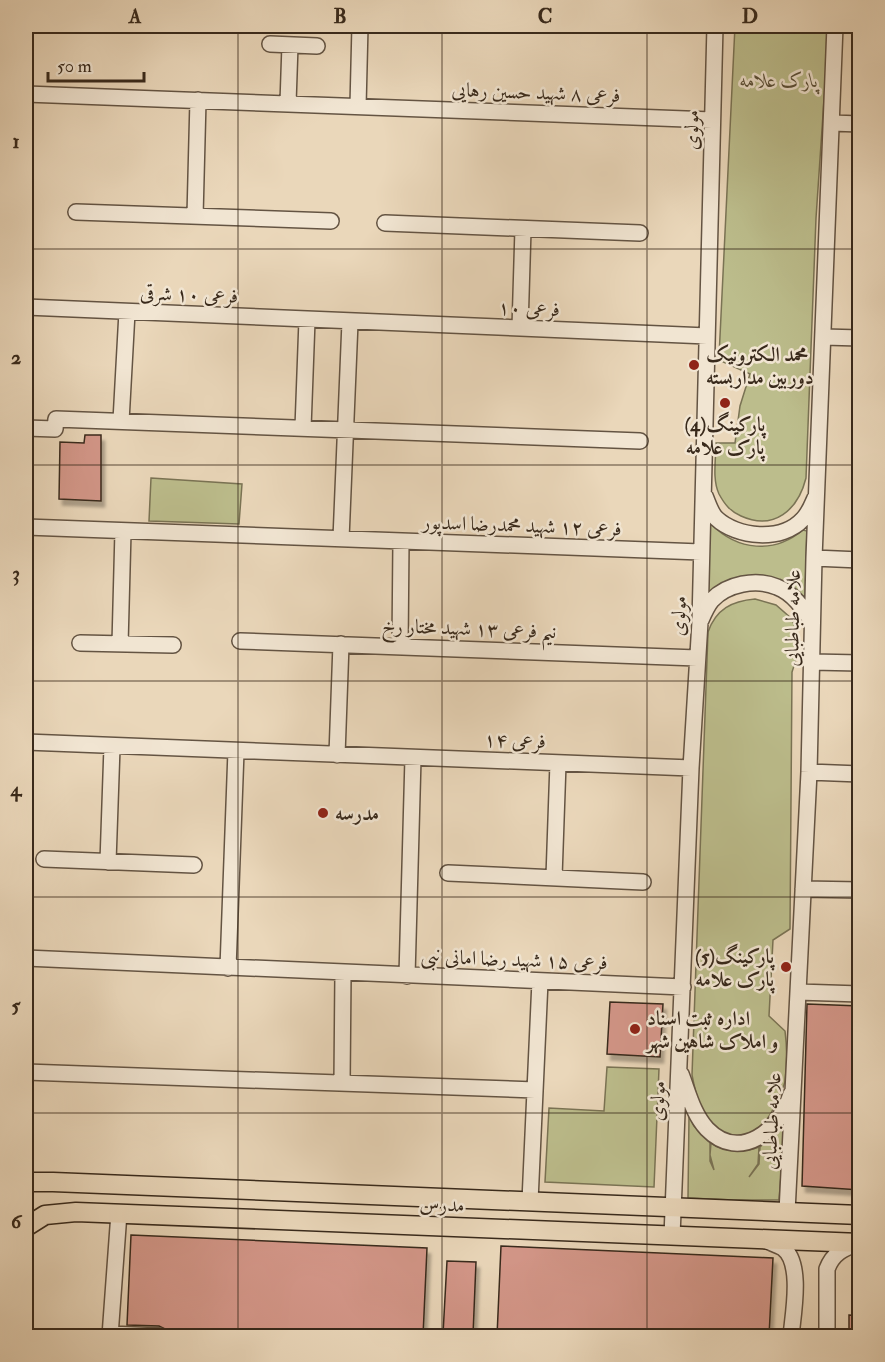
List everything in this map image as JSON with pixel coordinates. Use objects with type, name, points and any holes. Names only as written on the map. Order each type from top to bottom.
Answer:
[{"type":"main road","name":"مدرس","points":[[26,1182],[530,1200],[860,1215]]},
{"type":"main road","name":"مدرس","points":[[26,1227],[45,1215],[76,1212],[860,1243]]},
{"type":"street","points":[[358,106],[360,26]]},
{"type":"street","name":"مولوی","points":[[672,1236],[691,768],[700,622],[714,26]]},
{"type":"street","name":"علامه طباطبایی","points":[[787,1212],[809,772],[814,558],[835,26]]},
{"type":"street","points":[[270,44],[317,46]]},
{"type":"street","points":[[288,103],[290,45]]},
{"type":"street","name":"فرعی ۸ شهید حسین رهایی","points":[[26,94],[712,120]]},
{"type":"street","points":[[195,216],[198,100]]},
{"type":"street","points":[[832,123],[860,124]]},
{"type":"street","points":[[76,212],[331,221]]},
{"type":"street","points":[[385,224],[640,233]]},
{"type":"street","points":[[520,328],[523,229]]},
{"type":"street","name":"فرعی ۱۰ شرقی","points":[[26,307],[350,322]]},
{"type":"street","points":[[121,422],[127,312]]},
{"type":"street","points":[[303,428],[307,320]]},
{"type":"street","points":[[341,539],[350,322]]},
{"type":"street","name":"فرعی ۱۰","points":[[350,322],[707,336]]},
{"type":"street","points":[[824,337],[860,338]]},
{"type":"street","points":[[26,428],[55,429],[56,419],[640,441]]},
{"type":"street","points":[[703,491],[714,516],[732,530],[751,534],[782,532],[795,526],[804,519],[817,495]]},
{"type":"street","name":"فرعی ۱۲ شهید محمدرضا اسدپور","points":[[26,527],[701,552]]},
{"type":"street","points":[[120,644],[123,531]]},
{"type":"street","points":[[400,647],[401,541]]},
{"type":"street","points":[[814,558],[860,560]]},
{"type":"street","points":[[700,622],[712,600],[724,591],[740,584],[759,583],[778,587],[799,602],[812,622]]},
{"type":"street","name":"نیم فرعی ۱۳ شهید مختار رخ","points":[[240,641],[697,658]]},
{"type":"street","points":[[80,643],[173,645]]},
{"type":"street","points":[[337,755],[341,645]]},
{"type":"street","points":[[812,662],[860,663]]},
{"type":"street","name":"فرعی ۱۴","points":[[26,742],[691,768]]},
{"type":"street","points":[[108,862],[112,747]]},
{"type":"street","points":[[228,968],[236,751]]},
{"type":"street","points":[[407,976],[413,758]]},
{"type":"street","points":[[555,877],[558,763]]},
{"type":"street","points":[[809,772],[860,774]]},
{"type":"street","points":[[44,859],[194,865]]},
{"type":"street","points":[[448,873],[643,882]]},
{"type":"street","points":[[803,889],[860,890]]},
{"type":"street","name":"فرعی ۱۵ شهید رضا امانی نبی","points":[[26,958],[683,987]]},
{"type":"street","points":[[342,1083],[344,973]]},
{"type":"street","points":[[530,1200],[540,981]]},
{"type":"street","points":[[798,992],[860,994]]},
{"type":"street","points":[[679,1068],[698,1117],[706,1128],[717,1137],[737,1143],[756,1139],[774,1125],[790,1099],[794,1083]]},
{"type":"street","points":[[26,1072],[535,1090]]},
{"type":"street","points":[[119,1213],[110,1335],[159,1336]]},
{"type":"street","points":[[763,1240],[783,1248],[793,1263],[795,1280],[791,1336]]},
{"type":"street","points":[[827,1336],[826,1269],[830,1259],[837,1252],[860,1243]]},
{"type":"green space","name":"پارک علامه","points":[[735,26],[827,26],[816,218],[806,478],[791,508],[783,515],[764,521],[741,516],[731,510],[719,494],[715,475],[716,443],[735,443],[740,406],[750,374],[721,361],[719,357]]},
{"type":"green space","points":[[151,478],[242,484],[239,524],[149,521]]},
{"type":"green space","points":[[711,524],[733,540],[756,546],[780,543],[803,530],[807,531],[805,595],[802,597],[731,580],[719,585],[708,594],[705,592],[708,526]]},
{"type":"green space","points":[[755,599],[776,605],[792,619],[801,644],[792,672],[790,929],[773,940],[769,1016],[785,1031],[785,1081],[774,1107],[760,1128],[738,1136],[722,1132],[709,1121],[699,1103],[692,1075],[708,632],[720,612],[732,604]]},
{"type":"green space","points":[[607,1067],[659,1069],[654,1187],[545,1182],[549,1108],[604,1111]]},
{"type":"green space","points":[[689,1116],[694,1126],[710,1142],[710,1155],[711,1143],[734,1151],[759,1147],[758,1164],[749,1177],[759,1164],[760,1147],[785,1125],[779,1200],[688,1198]]},
{"type":"building","points":[[85,435],[101,435],[101,501],[59,499],[60,442],[84,443]]},
{"type":"building","name":"اداره ثبت اسناد و املاک شاهین شهر","points":[[610,1002],[663,1004],[660,1057],[607,1054]]},
{"type":"building","points":[[807,1004],[860,1006],[860,1190],[802,1186]]},
{"type":"building","points":[[131,1235],[427,1248],[423,1336],[339,1336],[165,1329],[159,1326],[127,1325]]},
{"type":"building","points":[[501,1246],[773,1258],[769,1336],[497,1336]]},
{"type":"building","points":[[447,1261],[476,1262],[473,1335],[443,1334]]},
{"type":"building","points":[[849,1315],[860,1316],[860,1336],[849,1336]]},
{"type":"place","name":"محمد الکترونیک دوربین مداربسته","points":[[694,365]]},
{"type":"place","name":"پارکینگ(4) پارک علامه","points":[[725,403]]},
{"type":"place","name":"مدرسه","points":[[323,813]]},
{"type":"place","name":"پارکینگ(5) پارک علامه","points":[[786,967]]},
{"type":"place","name":"اداره ثبت اسناد و املاک شاهین شهر","points":[[635,1029]]}]
